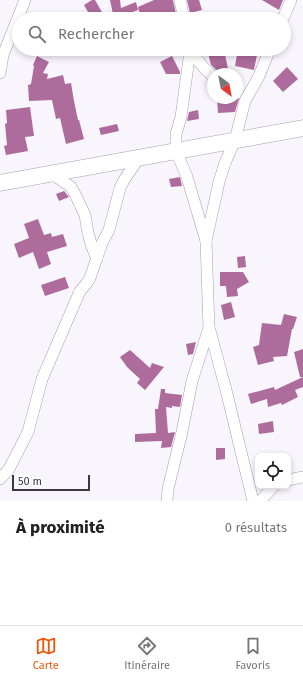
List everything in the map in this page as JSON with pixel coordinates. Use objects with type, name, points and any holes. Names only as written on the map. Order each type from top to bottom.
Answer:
[{"type":"main road","points":[[0,183],[303,128]]},
{"type":"street","points":[[20,12],[25,0]]},
{"type":"street","points":[[180,0],[183,12]]},
{"type":"street","points":[[286,12],[291,0]]},
{"type":"street","points":[[0,73],[3,55],[12,32]]},
{"type":"street","points":[[189,56],[181,117],[176,134],[176,151],[187,176],[206,241],[209,327],[254,484],[254,501]]},
{"type":"street","points":[[195,56],[207,71]]},
{"type":"street","points":[[243,96],[259,76],[267,56]]},
{"type":"street","points":[[206,241],[219,182],[235,140],[240,104]]},
{"type":"street","points":[[0,480],[8,469],[28,432],[42,379],[80,291],[88,283],[102,244],[109,230],[120,188],[139,158]]},
{"type":"street","points":[[51,173],[71,187],[75,194],[85,215],[88,233],[97,259]]},
{"type":"street","points":[[167,501],[168,489],[182,432],[192,381],[209,327]]},
{"type":"street","points":[[291,479],[303,477]]},
{"type":"street","points":[[260,501],[271,489]]},
{"type":"building","points":[[92,0],[95,0],[102,12],[88,12],[84,5]]},
{"type":"building","points":[[110,0],[120,0],[121,8],[136,2],[138,10],[133,12],[113,12]]},
{"type":"building","points":[[154,0],[173,0],[176,12],[139,12],[138,7]]},
{"type":"building","points":[[187,0],[199,0],[202,10],[190,12]]},
{"type":"building","points":[[262,0],[283,0],[279,10]]},
{"type":"building","points":[[37,56],[49,62],[43,73],[48,74],[47,79],[63,75],[65,84],[71,83],[78,120],[84,139],[66,144],[60,118],[56,119],[52,100],[29,101],[28,85],[31,84],[33,65]]},
{"type":"building","points":[[172,56],[180,74],[166,74],[160,62]]},
{"type":"building","points":[[209,56],[225,56],[228,68],[214,68],[211,65]]},
{"type":"building","points":[[237,56],[257,56],[254,70],[235,66]]},
{"type":"building","points":[[287,67],[298,79],[283,92],[273,81]]},
{"type":"building","points":[[217,104],[237,104],[235,112],[218,113]]},
{"type":"building","points":[[30,107],[34,136],[25,137],[28,151],[6,155],[4,146],[7,145],[5,124],[7,123],[6,110]]},
{"type":"building","points":[[198,110],[199,119],[187,121],[189,112]]},
{"type":"building","points":[[117,124],[119,131],[101,135],[99,128]]},
{"type":"building","points":[[180,177],[182,186],[171,187],[169,179]]},
{"type":"building","points":[[64,191],[69,197],[59,201],[56,194]]},
{"type":"building","points":[[38,219],[44,235],[51,233],[52,237],[63,234],[67,246],[47,252],[51,264],[39,269],[33,252],[19,258],[14,244],[29,238],[24,224]]},
{"type":"building","points":[[245,256],[246,267],[238,268],[237,257]]},
{"type":"building","points":[[220,272],[243,272],[249,282],[237,289],[238,296],[227,297],[226,286],[220,286]]},
{"type":"building","points":[[65,277],[69,288],[45,296],[41,285]]},
{"type":"building","points":[[231,302],[235,317],[224,320],[221,305]]},
{"type":"building","points":[[284,314],[297,317],[292,329],[287,356],[273,357],[274,361],[258,365],[253,347],[259,345],[262,323],[281,325]]},
{"type":"building","points":[[196,342],[193,354],[188,355],[186,344]]},
{"type":"building","points":[[303,349],[303,377],[300,377],[294,352]]},
{"type":"building","points":[[130,350],[150,368],[152,363],[164,367],[145,390],[137,383],[140,379],[127,367],[120,357]]},
{"type":"building","points":[[303,377],[303,387],[295,390],[298,397],[282,405],[281,403],[268,407],[267,399],[251,404],[248,394],[274,387],[275,390]]},
{"type":"building","points":[[161,389],[165,389],[165,393],[182,395],[180,407],[166,407],[168,433],[175,432],[171,447],[161,448],[162,441],[135,442],[135,434],[156,433],[155,409],[158,409]]},
{"type":"building","points":[[273,421],[274,432],[259,434],[258,424]]},
{"type":"building","points":[[216,448],[225,448],[225,459],[216,460]]}]
